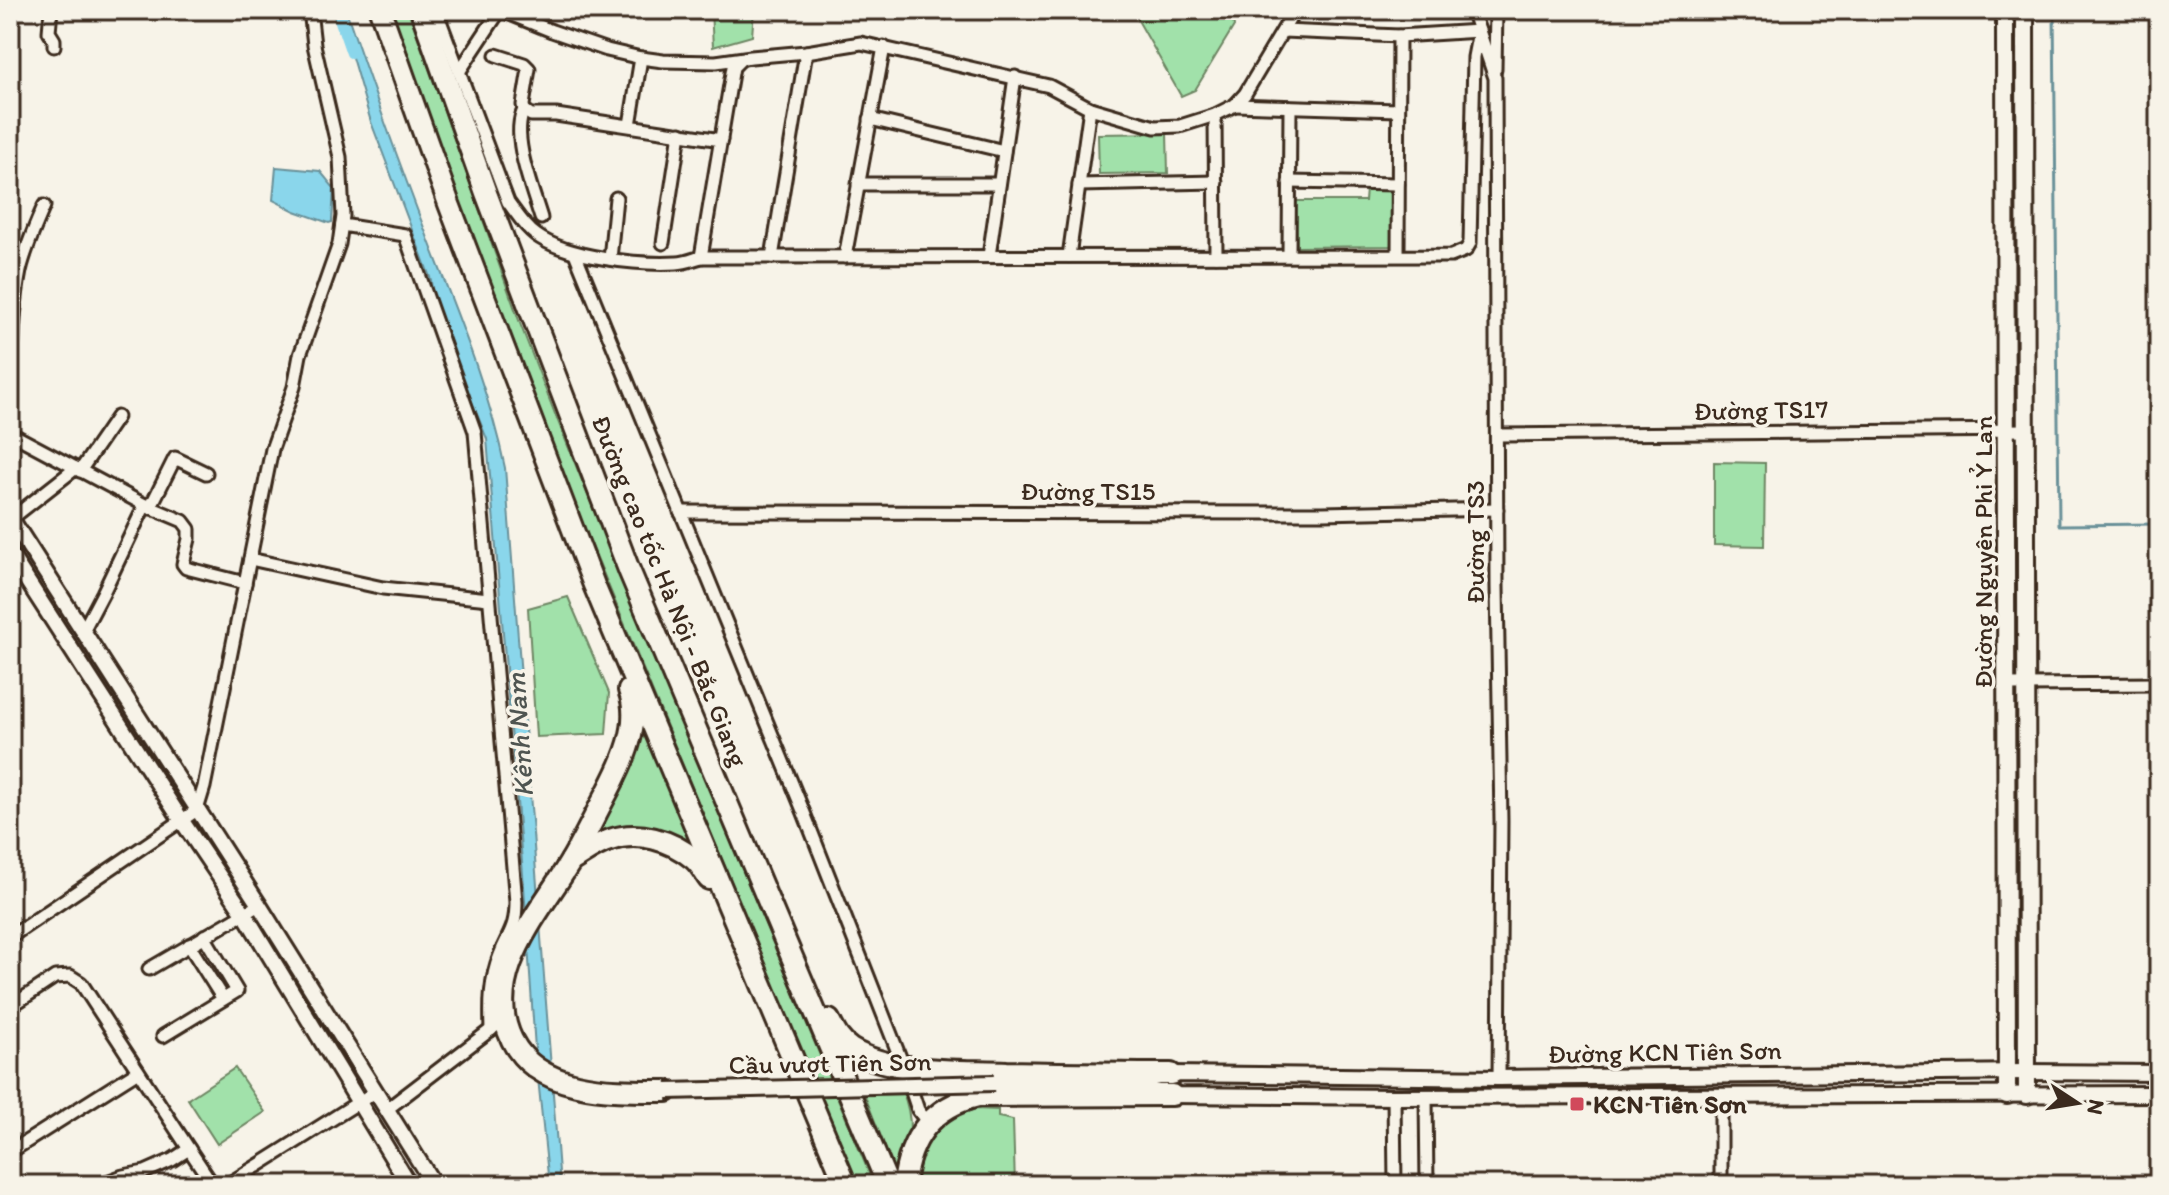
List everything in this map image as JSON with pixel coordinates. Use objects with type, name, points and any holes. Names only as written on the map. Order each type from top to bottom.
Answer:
[{"type":"highway","points":[[380,10],[449,204],[594,585],[846,1185]]},
{"type":"highway","name":"Đường cao tốc Hà Nội - Bắc Giang","points":[[421,10],[486,193],[629,570],[888,1185]]},
{"type":"highway","points":[[519,388],[556,509],[633,702],[633,723],[622,761],[571,861],[532,920],[516,951],[505,979],[498,1024],[532,1064],[563,1081],[601,1089],[667,1091]]},
{"type":"highway","points":[[629,570],[669,644],[823,1009],[839,1040],[868,1057],[903,1065],[1172,1084]]},
{"type":"highway","points":[[571,861],[609,840],[645,836],[662,841],[696,860],[709,879],[774,1032],[817,1115]]},
{"type":"highway","points":[[904,1185],[911,1155],[928,1123],[939,1112],[959,1101],[978,1096],[1172,1084]]},
{"type":"main road","name":"Đường Nguyên Phi Ỷ Lan","points":[[2005,10],[2007,1095]]},
{"type":"main road","name":"Đường Nguyên Phi Ỷ Lan","points":[[2025,10],[2027,1095]]},
{"type":"main road","points":[[11,518],[434,1185]]},
{"type":"main road","points":[[10,554],[244,913],[409,1185]]},
{"type":"main road","name":"Đường KCN Tiên Sơn","points":[[1172,1084],[2026,1072],[2159,1073]]},
{"type":"main road","points":[[1499,1078],[1499,1097]]},
{"type":"main road","name":"Cầu vượt Tiên Sơn","points":[[667,1091],[994,1083],[1172,1084]]},
{"type":"main road","name":"Đường KCN Tiên Sơn","points":[[1172,1084],[1394,1097],[2159,1094]]},
{"type":"street","points":[[51,10],[49,32],[54,46]]},
{"type":"street","points":[[10,937],[197,810],[272,449],[294,387],[300,355],[339,244],[342,225],[340,157],[314,45],[310,10]]},
{"type":"street","points":[[436,10],[508,202],[522,223],[538,237],[575,253],[610,259],[679,263],[701,257],[1451,256],[1466,250],[1470,243],[1474,57],[1479,31],[1399,36],[1283,31]]},
{"type":"street","points":[[459,72],[500,10],[607,50],[641,58],[716,62],[861,43],[1049,86],[1090,108],[1155,127],[1180,126],[1215,115],[1235,105],[1245,94],[1293,13],[1270,10]]},
{"type":"street","name":"Đường TS3","points":[[1472,10],[1495,78],[1501,820],[1499,1078]]},
{"type":"street","points":[[1495,78],[1496,10]]},
{"type":"street","points":[[1398,255],[1399,36]]},
{"type":"street","points":[[845,257],[884,47]]},
{"type":"street","points":[[772,257],[806,52]]},
{"type":"street","points":[[496,55],[524,64],[529,69],[520,126],[522,155],[541,218]]},
{"type":"street","points":[[630,125],[641,58]]},
{"type":"street","points":[[701,257],[733,67],[740,60]]},
{"type":"street","points":[[989,256],[1015,77]]},
{"type":"street","points":[[1235,105],[1398,110]]},
{"type":"street","points":[[1289,255],[1290,107]]},
{"type":"street","points":[[1069,256],[1090,108]]},
{"type":"street","points":[[524,110],[531,115],[556,115],[721,140]]},
{"type":"street","points":[[1215,115],[1216,256]]},
{"type":"street","points":[[870,119],[1004,151]]},
{"type":"street","points":[[663,243],[680,133]]},
{"type":"street","points":[[1079,185],[1216,182]]},
{"type":"street","points":[[1289,182],[1398,184]]},
{"type":"street","points":[[858,184],[999,184]]},
{"type":"street","points":[[610,259],[616,198]]},
{"type":"street","points":[[10,397],[13,305],[30,241],[44,206]]},
{"type":"street","points":[[342,225],[405,235],[475,432],[516,902],[516,921],[500,956],[490,996],[498,1024],[386,1110]]},
{"type":"street","points":[[575,253],[804,813],[918,1110],[928,1123]]},
{"type":"street","points":[[11,518],[78,470],[117,417]]},
{"type":"street","name":"Đường TS17","points":[[1497,435],[2025,430]]},
{"type":"street","points":[[10,433],[147,506],[183,521],[189,529],[183,564],[186,568],[245,583]]},
{"type":"street","points":[[83,631],[175,458],[206,473]]},
{"type":"street","name":"Đường TS15","points":[[680,512],[1323,513],[1497,509]]},
{"type":"street","points":[[250,559],[383,588],[489,599]]},
{"type":"street","points":[[2007,685],[2159,684]]},
{"type":"street","points":[[149,969],[259,905]]},
{"type":"street","points":[[163,1036],[237,991],[204,936]]},
{"type":"street","points":[[189,945],[223,999]]},
{"type":"street","points":[[10,1007],[55,977],[70,976],[81,983],[213,1185]]},
{"type":"street","points":[[10,1152],[138,1071]]},
{"type":"street","points":[[227,1185],[375,1092]]},
{"type":"street","points":[[1721,1096],[1721,1185]]},
{"type":"street","points":[[1394,1097],[1395,1185]]},
{"type":"street","points":[[1426,1097],[1427,1185]]},
{"type":"street","points":[[99,1185],[145,1172],[189,1149]]},
{"type":"green space","points":[[390,10],[408,10],[555,414],[874,1185],[857,1185],[539,418]]},
{"type":"green space","points":[[711,10],[754,10],[752,36],[713,47]]},
{"type":"green space","points":[[1125,10],[1231,10],[1234,26],[1195,90],[1181,96],[1135,15]]},
{"type":"green space","points":[[2014,10],[2020,10],[2016,417],[2013,412]]},
{"type":"green space","points":[[1167,133],[1168,173],[1099,174],[1098,134]]},
{"type":"green space","points":[[1366,189],[1394,190],[1393,246],[1297,247],[1296,201],[1365,201]]},
{"type":"green space","points":[[2016,448],[2017,665],[2014,664],[2013,451]]},
{"type":"green space","points":[[1714,462],[1765,463],[1764,546],[1714,545]]},
{"type":"green space","points":[[568,597],[609,693],[606,734],[536,737],[528,608]]},
{"type":"green space","points":[[2014,706],[2018,706],[2019,746],[2019,1042],[2014,1041]]},
{"type":"green space","points":[[640,716],[700,850],[589,838]]},
{"type":"green space","points":[[235,1068],[265,1112],[217,1144],[188,1099]]},
{"type":"green space","points":[[902,1090],[910,1125],[898,1180],[865,1096],[867,1092]]},
{"type":"green space","points":[[975,1109],[998,1110],[998,1117],[1013,1120],[1015,1185],[914,1185],[921,1158],[937,1130],[950,1118]]},
{"type":"water","name":"Kênh Nam","points":[[335,10],[346,10],[472,353],[505,468],[560,1185],[549,1185],[535,1049],[487,439],[430,298],[431,280],[371,122]]},
{"type":"water","points":[[276,167],[320,171],[334,188],[332,222],[295,211],[273,200]]},
{"type":"waterway","name":"Kênh Nam","points":[[336,10],[351,53]]},
{"type":"waterway","points":[[2054,10],[2059,525],[2159,524]]},
{"type":"place","name":"KCN Tiên Sơn","points":[[1577,1104]]}]
